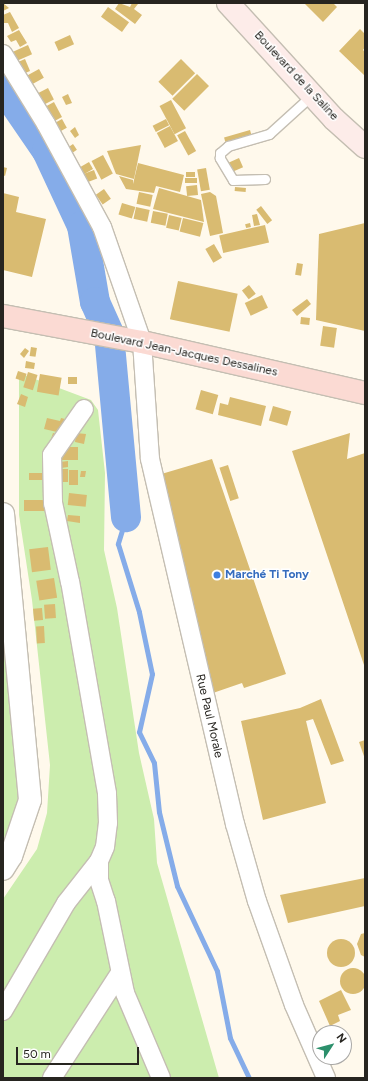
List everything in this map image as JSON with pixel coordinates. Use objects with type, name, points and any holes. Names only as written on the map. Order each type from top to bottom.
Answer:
[{"type":"main road","name":"Boulevard de la Saline","points":[[228,3],[312,94],[365,147]]},
{"type":"main road","name":"Boulevard Jean-Jacques Dessalines","points":[[3,316],[142,342],[365,393]]},
{"type":"street","name":"Rue Paul Morale","points":[[3,54],[50,130],[98,220],[142,342],[150,459],[235,824],[258,901],[294,1005],[326,1078]]},
{"type":"street","points":[[3,1012],[66,903],[99,861],[105,847],[108,823],[107,793],[70,582],[53,503],[52,455],[84,409]]},
{"type":"street","points":[[3,514],[30,800],[11,856],[3,869]]},
{"type":"street","points":[[99,861],[98,880],[106,901],[125,993],[156,1074]]},
{"type":"street","points":[[52,1078],[120,973]]},
{"type":"lane","points":[[265,179],[233,180],[220,158],[220,153],[228,146],[269,134],[312,94]]},
{"type":"green space","points":[[19,373],[91,400],[98,410],[105,473],[104,550],[117,608],[139,753],[154,819],[157,863],[219,1078],[3,1078],[3,899],[37,849],[47,813],[50,765],[32,600],[19,515]]},
{"type":"green space","points":[[3,627],[20,787],[13,820],[3,840]]},
{"type":"building","points":[[3,3],[9,8],[3,11]]},
{"type":"building","points":[[119,3],[130,7],[132,3],[138,4],[134,9],[142,15],[135,24],[115,9]]},
{"type":"building","points":[[304,3],[333,3],[337,7],[323,22]]},
{"type":"building","points":[[108,7],[129,22],[122,32],[101,17]]},
{"type":"building","points":[[10,12],[19,28],[12,32],[8,23],[3,23],[3,15]]},
{"type":"building","points":[[360,29],[365,34],[365,47],[363,50],[365,52],[364,75],[339,51]]},
{"type":"building","points":[[19,30],[27,43],[20,47],[16,40],[11,42],[7,36]]},
{"type":"building","points":[[70,35],[74,44],[59,51],[54,42]]},
{"type":"building","points":[[28,45],[32,54],[17,61],[12,52]]},
{"type":"building","points":[[25,59],[30,71],[21,75],[16,63]]},
{"type":"building","points":[[181,59],[195,73],[173,96],[158,82]]},
{"type":"building","points":[[39,69],[44,78],[30,86],[25,77]]},
{"type":"building","points":[[197,74],[209,86],[184,111],[172,99]]},
{"type":"building","points":[[48,88],[54,100],[42,105],[36,94]]},
{"type":"building","points":[[68,94],[72,103],[66,105],[62,97]]},
{"type":"building","points":[[171,100],[186,128],[175,134],[160,106]]},
{"type":"building","points":[[54,102],[62,117],[52,122],[44,107]]},
{"type":"building","points":[[62,119],[67,128],[55,134],[51,125]]},
{"type":"building","points":[[166,119],[169,125],[156,132],[153,126]]},
{"type":"building","points":[[170,126],[178,141],[165,148],[157,133]]},
{"type":"building","points":[[75,127],[79,135],[75,138],[70,131]]},
{"type":"building","points":[[250,130],[252,137],[226,144],[224,137]]},
{"type":"building","points":[[185,131],[196,151],[188,155],[177,135]]},
{"type":"building","points":[[73,144],[77,150],[71,154],[67,148]]},
{"type":"building","points":[[141,145],[134,179],[116,174],[107,151]]},
{"type":"building","points":[[103,155],[113,174],[101,180],[92,161]]},
{"type":"building","points":[[239,158],[243,167],[230,173],[226,164]]},
{"type":"building","points":[[89,162],[93,169],[83,174],[79,168]]},
{"type":"building","points":[[138,163],[184,175],[180,192],[156,186],[154,193],[126,189],[119,176],[133,180],[133,184]]},
{"type":"building","points":[[3,167],[7,168],[5,176],[3,175]]},
{"type":"building","points":[[206,168],[210,190],[201,191],[197,170]]},
{"type":"building","points":[[94,170],[97,178],[86,183],[83,174]]},
{"type":"building","points":[[186,172],[195,172],[195,177],[186,177]]},
{"type":"building","points":[[185,178],[197,178],[197,183],[185,183]]},
{"type":"building","points":[[197,185],[198,195],[187,196],[186,186]]},
{"type":"building","points":[[235,187],[246,188],[246,192],[235,191]]},
{"type":"building","points":[[159,188],[201,200],[204,222],[153,209]]},
{"type":"building","points":[[104,189],[111,199],[103,205],[96,195]]},
{"type":"building","points":[[139,192],[153,195],[150,207],[137,204]]},
{"type":"building","points":[[210,192],[216,196],[223,233],[210,236],[201,194]]},
{"type":"building","points":[[3,193],[19,197],[16,212],[46,219],[32,277],[3,270]]},
{"type":"building","points":[[122,203],[135,207],[132,219],[118,214]]},
{"type":"building","points":[[261,206],[272,220],[267,224],[256,210]]},
{"type":"building","points":[[136,207],[150,210],[147,222],[134,219]]},
{"type":"building","points":[[153,211],[168,214],[165,226],[151,223]]},
{"type":"building","points":[[257,214],[260,225],[254,226],[252,215]]},
{"type":"building","points":[[169,215],[182,218],[179,231],[166,228]]},
{"type":"building","points":[[183,218],[203,223],[200,237],[180,232]]},
{"type":"building","points":[[250,223],[251,227],[246,228],[245,224]]},
{"type":"building","points":[[365,223],[365,331],[316,320],[319,234]]},
{"type":"building","points":[[265,225],[269,243],[223,253],[219,236]]},
{"type":"building","points":[[214,244],[222,258],[213,263],[205,249]]},
{"type":"building","points":[[297,263],[303,264],[301,276],[295,275]]},
{"type":"building","points":[[178,281],[238,294],[230,332],[170,319]]},
{"type":"building","points":[[249,285],[256,294],[249,299],[242,291]]},
{"type":"building","points":[[262,295],[268,308],[251,316],[245,303]]},
{"type":"building","points":[[307,299],[311,304],[297,316],[292,310]]},
{"type":"building","points":[[301,317],[310,318],[309,325],[300,324]]},
{"type":"building","points":[[323,326],[337,328],[334,348],[320,346]]},
{"type":"building","points":[[31,347],[37,348],[36,357],[30,356]]},
{"type":"building","points":[[25,348],[29,351],[24,358],[20,354]]},
{"type":"building","points":[[26,361],[35,363],[34,369],[25,368]]},
{"type":"building","points":[[18,371],[27,374],[24,381],[16,379]]},
{"type":"building","points":[[28,372],[38,375],[33,390],[23,387]]},
{"type":"building","points":[[40,374],[62,378],[59,396],[37,392]]},
{"type":"building","points":[[68,377],[77,377],[77,384],[68,384]]},
{"type":"building","points":[[201,390],[218,395],[213,414],[195,409]]},
{"type":"building","points":[[21,394],[28,397],[25,407],[17,404]]},
{"type":"building","points":[[230,397],[266,406],[261,426],[218,415],[220,403],[228,405]]},
{"type":"building","points":[[273,406],[291,411],[287,426],[269,420]]},
{"type":"building","points":[[47,418],[60,421],[61,418],[65,419],[63,429],[58,428],[57,432],[44,429]]},
{"type":"building","points":[[53,433],[59,435],[56,443],[50,442]]},
{"type":"building","points":[[76,433],[86,434],[84,444],[75,442]]},
{"type":"building","points":[[350,433],[347,459],[365,453],[365,668],[292,451]]},
{"type":"building","points":[[62,447],[78,447],[78,460],[62,460]]},
{"type":"building","name":"Marché Ti Tony","points":[[212,459],[286,674],[244,688],[242,683],[210,694],[158,475]]},
{"type":"building","points":[[68,461],[68,467],[61,468],[60,462]]},
{"type":"building","points":[[228,465],[239,498],[230,501],[219,468]]},
{"type":"building","points":[[62,469],[68,469],[68,482],[62,482]]},
{"type":"building","points":[[69,470],[78,470],[78,485],[69,485]]},
{"type":"building","points":[[81,471],[86,471],[85,477],[80,477]]},
{"type":"building","points":[[29,473],[42,473],[42,480],[29,480]]},
{"type":"building","points":[[69,493],[87,495],[86,507],[68,505]]},
{"type":"building","points":[[24,500],[49,500],[49,511],[24,511]]},
{"type":"building","points":[[68,515],[80,516],[80,523],[67,521]]},
{"type":"building","points":[[48,547],[51,570],[32,572],[29,549]]},
{"type":"building","points":[[54,578],[57,598],[39,601],[36,581]]},
{"type":"building","points":[[55,604],[56,618],[45,619],[44,605]]},
{"type":"building","points":[[42,608],[43,620],[34,621],[33,609]]},
{"type":"building","points":[[36,626],[44,626],[45,643],[37,643]]},
{"type":"building","points":[[321,699],[344,761],[331,765],[313,719],[306,721],[326,803],[263,820],[241,721],[300,708]]},
{"type":"building","points":[[365,740],[365,759],[359,742]]},
{"type":"building","points":[[365,878],[365,906],[288,923],[280,895]]},
{"type":"building","points":[[365,933],[365,957],[361,955],[357,944],[361,934]]},
{"type":"building","points":[[341,939],[351,943],[355,953],[351,963],[341,967],[331,963],[327,953],[331,943]]},
{"type":"building","points":[[353,968],[363,971],[366,981],[363,991],[353,994],[343,991],[340,981],[343,971]]},
{"type":"building","points":[[341,990],[351,1010],[338,1015],[340,1021],[330,1025],[319,1001]]},
{"type":"waterway","points":[[3,87],[47,151],[82,226],[95,302],[109,334],[126,517]]},
{"type":"waterway","points":[[126,517],[118,544],[139,612],[152,674],[139,732],[154,763],[159,812],[177,886],[217,971],[230,1038],[249,1078]]},
{"type":"place","name":"Marché Ti Tony","points":[[217,575]]}]
